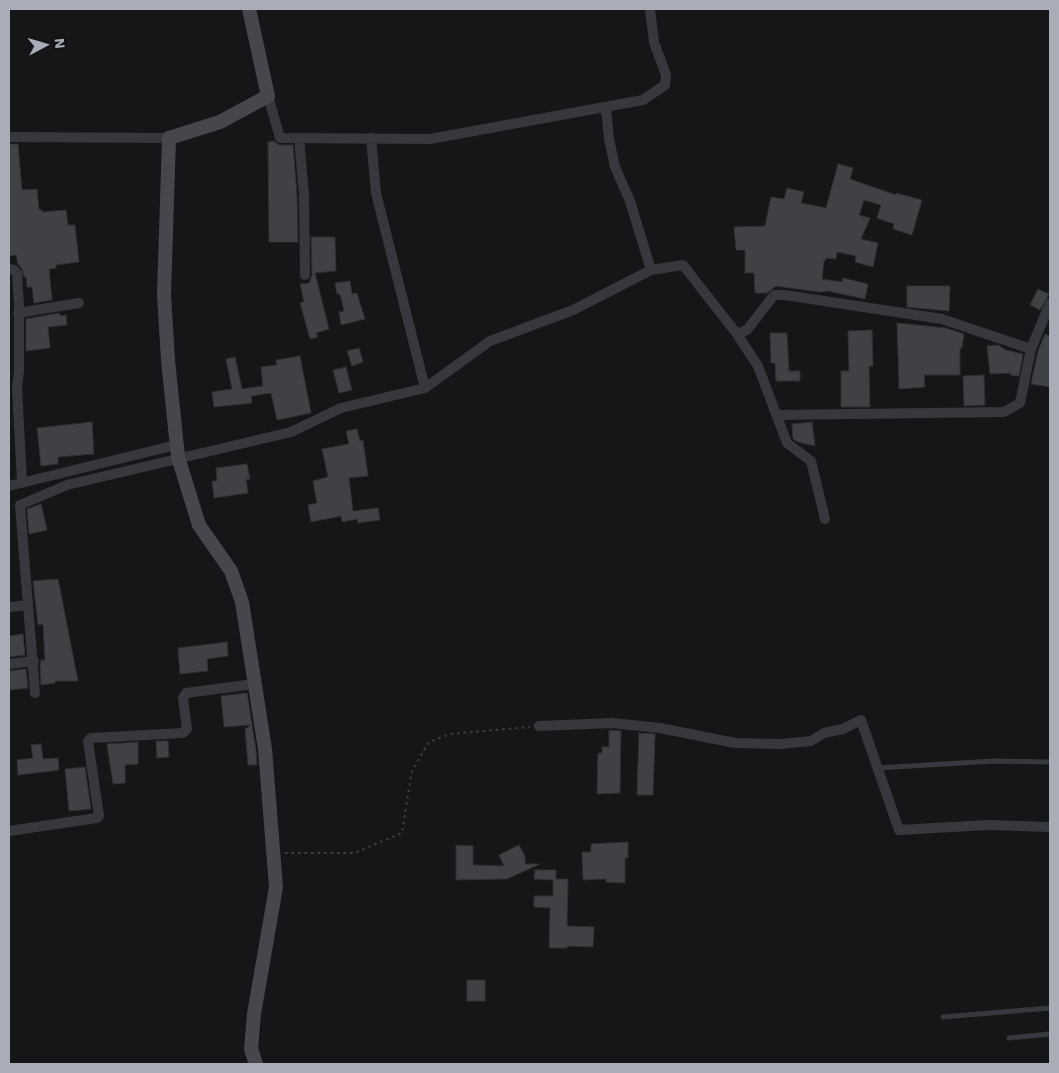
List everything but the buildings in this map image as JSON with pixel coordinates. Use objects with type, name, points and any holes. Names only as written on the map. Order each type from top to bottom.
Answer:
[{"type":"street","points":[[249,9],[268,96],[280,138],[430,139],[643,100],[665,85],[666,75],[654,42],[650,9]]},
{"type":"street","points":[[9,137],[168,138],[220,122],[268,96]]},
{"type":"street","points":[[606,108],[609,139],[615,167],[630,201],[651,270]]},
{"type":"street","points":[[168,138],[164,295],[177,451],[199,525],[231,571],[242,602],[265,749],[276,887],[254,1014],[251,1049],[256,1064]]},
{"type":"street","points":[[299,138],[304,195],[305,275]]},
{"type":"street","points":[[371,138],[376,193],[424,388]]},
{"type":"street","points":[[9,486],[177,451],[291,432],[341,408],[424,388],[490,341],[573,310],[651,270],[683,265],[737,334],[758,366],[787,443],[811,461],[825,519]]},
{"type":"street","points":[[9,269],[14,270],[16,273],[19,371],[17,387],[22,482]]},
{"type":"street","points":[[737,334],[747,330],[774,295],[785,295],[942,319],[1031,349]]},
{"type":"street","points":[[18,314],[79,303]]},
{"type":"street","points":[[777,415],[943,411],[1004,412],[1020,403],[1031,349],[1050,303]]},
{"type":"street","points":[[36,693],[20,505],[68,485],[177,451]]},
{"type":"street","points":[[9,607],[28,606]]},
{"type":"street","points":[[9,664],[34,661]]},
{"type":"street","points":[[9,831],[97,818],[99,816],[88,741],[91,738],[183,733],[186,729],[183,694],[254,684]]},
{"type":"street","points":[[539,726],[612,723],[660,728],[735,743],[781,744],[811,741],[824,733],[843,730],[861,720],[899,830],[988,825],[1050,827]]},
{"type":"lane","points":[[877,768],[994,761],[1050,762]]},
{"type":"lane","points":[[943,1017],[1050,1008]]},
{"type":"lane","points":[[1009,1038],[1050,1034]]},
{"type":"path","points":[[273,852],[354,853],[402,832],[412,770],[429,742],[450,734],[539,726]]}]
